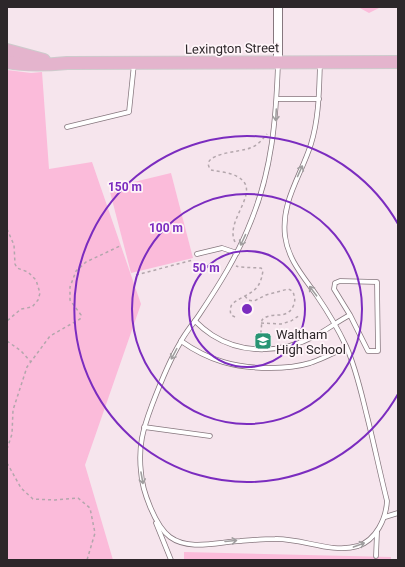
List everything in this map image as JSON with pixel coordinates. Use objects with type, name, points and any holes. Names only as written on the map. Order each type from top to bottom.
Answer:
[{"type":"main road","name":"Lexington Street","points":[[7,50],[36,58],[67,63]]},
{"type":"main road","name":"Lexington Street","points":[[7,62],[28,65],[67,63],[398,62]]},
{"type":"street","points":[[278,7],[278,62]]},
{"type":"lane","points":[[171,560],[143,488],[140,448],[141,436],[163,375],[181,340],[221,282],[237,253],[251,221],[262,190],[270,156],[275,123],[278,62]]},
{"type":"lane","points":[[155,519],[168,536],[179,542],[194,545],[278,539],[334,548],[346,548],[359,546],[367,542],[377,531],[385,517],[387,501],[360,386],[346,347],[335,323],[294,265],[288,251],[285,237],[284,223],[286,208],[311,144],[317,121],[320,62]]},
{"type":"lane","points":[[67,127],[129,112],[134,63]]},
{"type":"lane","points":[[277,99],[319,99]]},
{"type":"lane","points":[[197,254],[222,248],[237,253]]},
{"type":"lane","points":[[340,281],[377,282],[378,351],[368,351],[350,315],[334,289],[335,283],[340,281]]},
{"type":"lane","points":[[195,321],[212,335],[230,344],[261,350],[297,344],[316,336],[350,315]]},
{"type":"lane","points":[[181,340],[191,348],[212,359],[234,366],[259,368],[286,368],[309,363],[346,347]]},
{"type":"lane","points":[[144,427],[210,436]]},
{"type":"lane","points":[[385,517],[398,513]]},
{"type":"lane","points":[[376,556],[377,531]]},
{"type":"path","points":[[235,242],[233,234],[234,225],[245,202],[246,185],[236,176],[211,170],[208,163],[211,158],[216,155],[251,148],[262,141],[268,134]]},
{"type":"path","points":[[7,229],[14,245],[15,264],[17,268],[28,272],[36,280],[40,293],[38,300],[32,307],[22,309],[7,321]]},
{"type":"path","points":[[7,448],[12,434],[13,410],[27,367],[50,336],[80,319],[81,315],[70,300],[70,287],[76,271],[86,262],[120,246]]},
{"type":"path","points":[[136,274],[193,260]]},
{"type":"path","points":[[235,266],[261,268],[263,270],[261,280],[254,290],[236,301],[230,307],[231,315],[235,316]]},
{"type":"path","points":[[246,296],[248,300],[254,302],[263,296],[288,289],[292,292],[295,298],[293,307],[282,316],[268,315],[264,317],[260,328],[260,345]]},
{"type":"path","points":[[261,323],[281,324],[300,315]]},
{"type":"path","points":[[7,340],[21,351],[31,362]]},
{"type":"path","points":[[7,463],[21,488],[33,500],[78,498],[90,508],[95,533],[87,560]]},
{"type":"shaded area","points":[[358,7],[381,7],[369,13]]},
{"type":"shaded area","points":[[7,70],[31,73],[42,72],[49,169],[92,162],[141,304],[85,465],[113,560],[7,560]]},
{"type":"shaded area","points":[[171,173],[193,258],[131,273],[109,188]]},
{"type":"shaded area","points":[[184,552],[391,557],[391,560],[184,560]]},
{"type":"place","name":"Waltham High School","points":[[263,341]]}]
